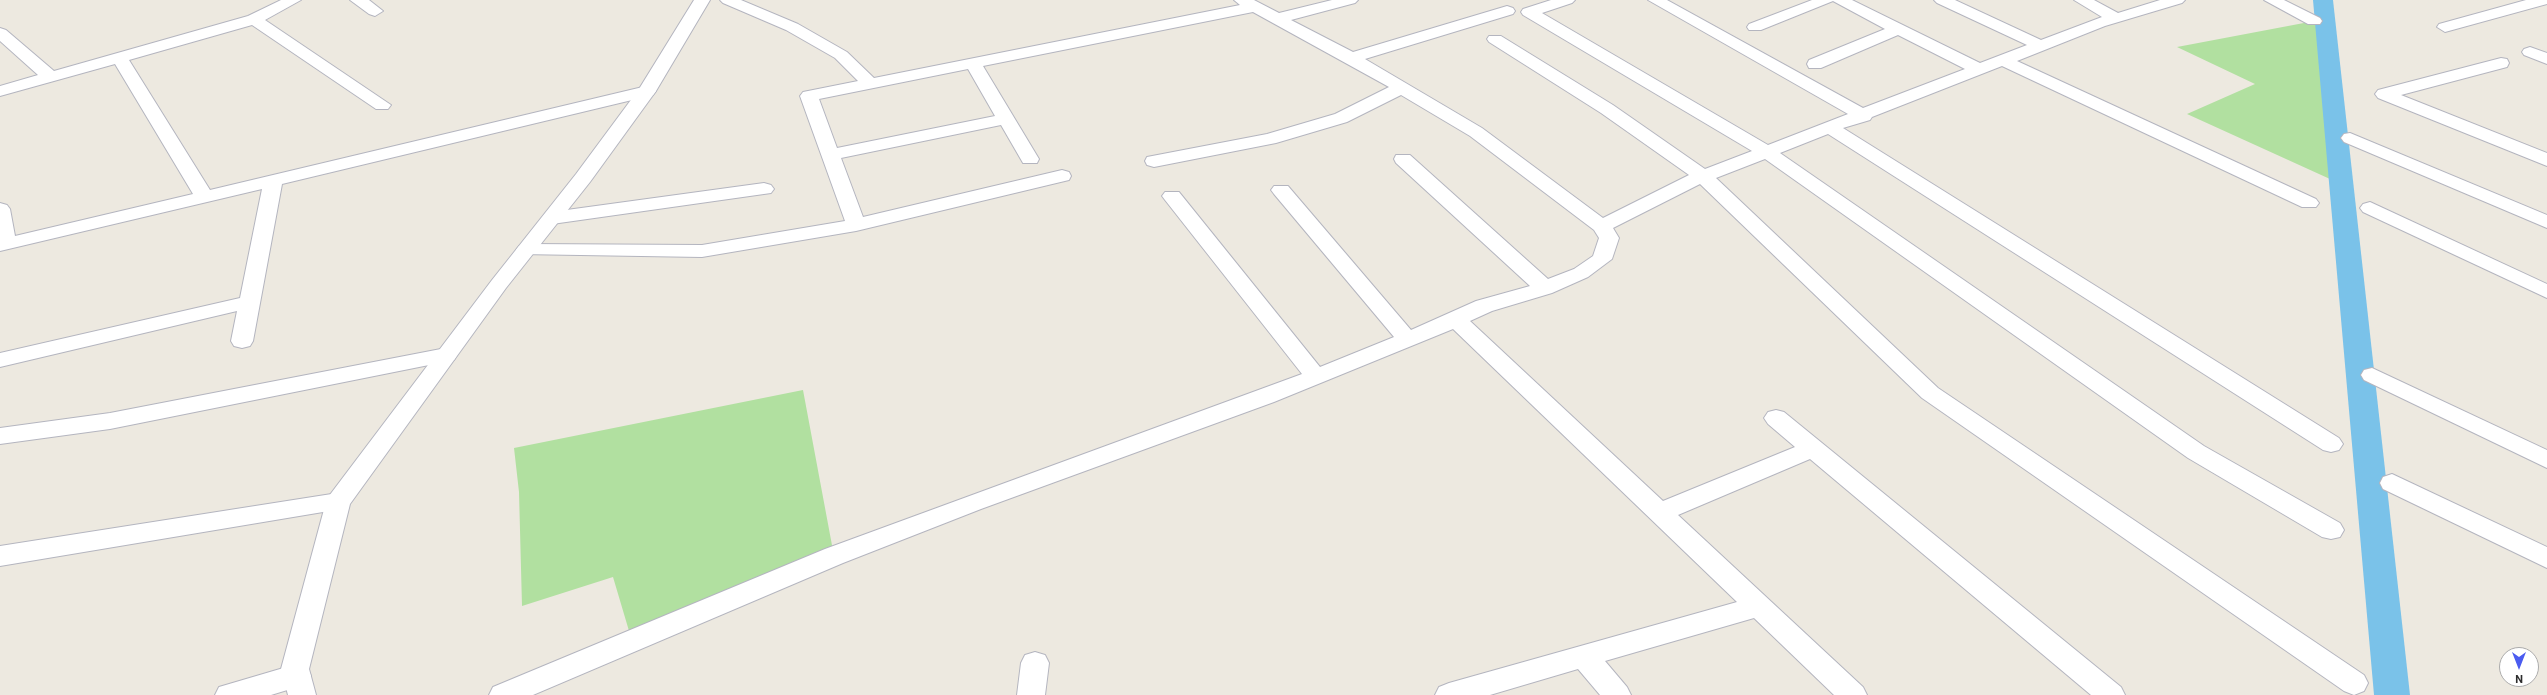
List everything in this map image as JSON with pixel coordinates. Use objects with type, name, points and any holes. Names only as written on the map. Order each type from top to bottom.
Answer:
[{"type":"street","points":[[0,91],[254,19],[293,0]]},
{"type":"street","points":[[358,0],[375,11]]},
{"type":"street","points":[[229,695],[299,686],[295,669],[338,502],[446,355],[552,218],[647,91],[702,0]]},
{"type":"street","points":[[728,0],[792,27],[841,55],[870,84]]},
{"type":"street","points":[[1275,19],[1350,0]]},
{"type":"street","points":[[1567,0],[1529,12],[1767,152],[2196,452],[2332,530]]},
{"type":"street","points":[[1656,0],[1864,116]]},
{"type":"street","points":[[1755,27],[1826,0]]},
{"type":"street","points":[[1840,0],[1981,70]]},
{"type":"street","points":[[1942,0],[2042,46]]},
{"type":"street","points":[[2082,0],[2116,18]]},
{"type":"street","points":[[1602,226],[1680,185],[1864,116],[2116,18],[2177,0]]},
{"type":"street","points":[[2272,0],[2314,21]]},
{"type":"street","points":[[2445,27],[2543,0]]},
{"type":"street","points":[[503,695],[834,556],[972,502],[1316,377],[1456,320],[1484,306],[1545,288],[1580,273],[1602,259],[1609,238],[1602,226],[1476,132],[1351,58],[1248,4],[973,64],[809,96],[856,225]]},
{"type":"street","points":[[1351,58],[1507,11]]},
{"type":"street","points":[[254,19],[382,106]]},
{"type":"street","points":[[1815,64],[1898,29]]},
{"type":"street","points":[[0,33],[51,77]]},
{"type":"street","points":[[1495,39],[1607,109],[1703,176],[1930,393],[2354,683]]},
{"type":"street","points":[[2530,52],[2547,59]]},
{"type":"street","points":[[120,58],[205,198]]},
{"type":"street","points":[[2004,61],[2309,203]]},
{"type":"street","points":[[2501,63],[2384,94],[2547,160]]},
{"type":"street","points":[[973,64],[1030,159]]},
{"type":"street","points":[[1154,161],[1270,139],[1341,118],[1401,88]]},
{"type":"street","points":[[0,209],[3,244],[205,198],[647,91]]},
{"type":"street","points":[[831,155],[1006,119]]},
{"type":"street","points":[[1831,128],[2332,444]]},
{"type":"street","points":[[2350,138],[2547,222]]},
{"type":"street","points":[[1403,159],[1545,288]]},
{"type":"street","points":[[526,250],[702,251],[856,225],[1062,176]]},
{"type":"street","points":[[242,341],[273,181]]},
{"type":"street","points":[[552,218],[764,189]]},
{"type":"street","points":[[1281,190],[1408,340]]},
{"type":"street","points":[[1172,196],[1316,377]]},
{"type":"street","points":[[2370,208],[2547,292]]},
{"type":"street","points":[[0,360],[249,302]]},
{"type":"street","points":[[1456,320],[1853,695]]},
{"type":"street","points":[[0,436],[110,421],[213,398],[446,355]]},
{"type":"street","points":[[2372,375],[2547,460]]},
{"type":"street","points":[[1776,418],[2110,695]]},
{"type":"street","points":[[1660,512],[1813,449]]},
{"type":"street","points":[[2392,483],[2547,558]]},
{"type":"street","points":[[0,556],[338,502]]},
{"type":"street","points":[[1449,695],[1759,606]]},
{"type":"street","points":[[1584,656],[1617,695]]},
{"type":"street","points":[[1030,695],[1035,663]]},
{"type":"green space","points":[[2325,19],[2341,184],[2187,114],[2255,84],[2177,47]]},
{"type":"green space","points":[[803,390],[834,556],[632,641],[613,577],[522,606],[519,492],[514,448]]},
{"type":"waterway","points":[[2323,0],[2392,695]]}]
